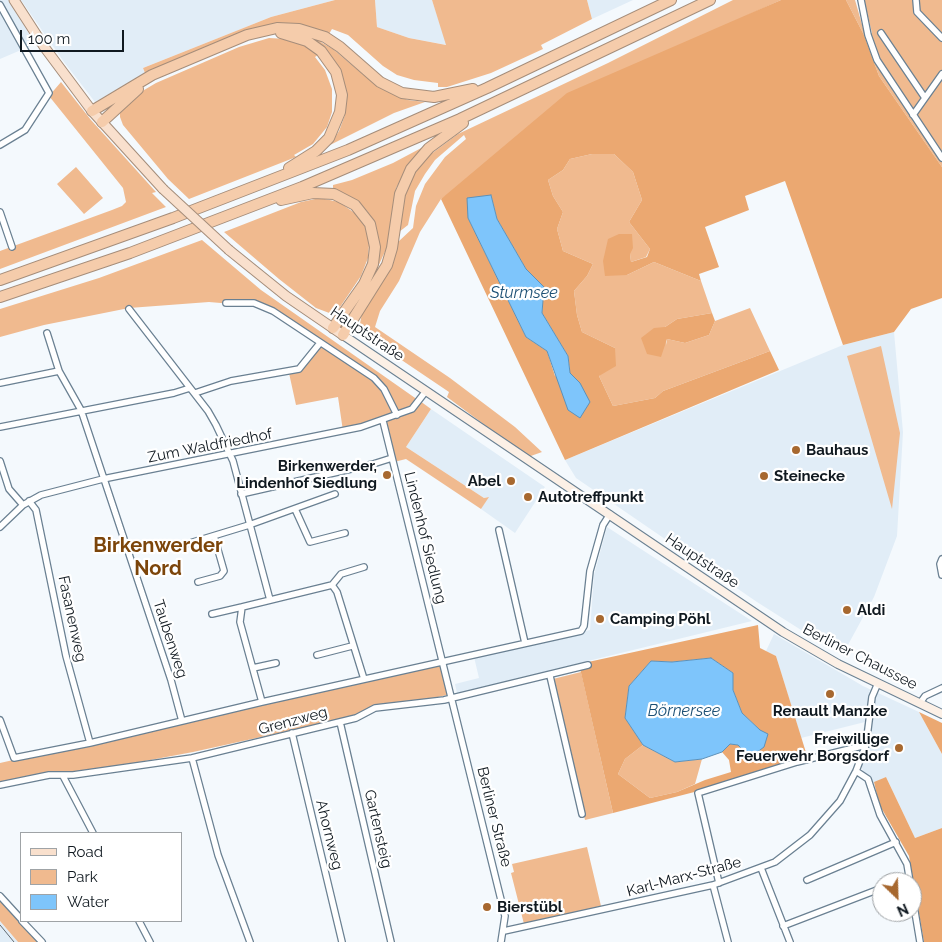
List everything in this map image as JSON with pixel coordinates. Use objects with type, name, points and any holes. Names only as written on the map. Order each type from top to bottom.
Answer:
[{"type":"highway","points":[[0,280],[256,187],[348,150],[510,77],[671,0]]},
{"type":"highway","points":[[0,297],[130,253],[253,206],[409,141],[509,96],[710,0]]},
{"type":"highway","points":[[92,111],[152,75],[247,35],[278,28],[299,29],[325,37],[340,47],[380,82],[413,95],[447,95],[510,77]]},
{"type":"highway","points":[[102,122],[138,89],[182,67],[260,35],[280,33],[298,37],[314,45],[332,65],[340,87],[340,112],[329,138],[316,151],[256,187]]},
{"type":"highway","points":[[343,335],[387,265],[392,248],[400,194],[415,164],[429,148],[456,127],[509,96]]},
{"type":"highway","points":[[253,206],[313,193],[327,193],[350,202],[367,219],[374,238],[373,264],[364,284],[333,328]]},
{"type":"main road","name":"Hauptstraße","points":[[14,0],[45,48],[92,111],[163,189],[229,250],[286,296],[768,621]]},
{"type":"main road","name":"Berliner Chaussee","points":[[768,621],[831,660],[942,714]]},
{"type":"street","points":[[0,145],[25,130],[49,93],[0,4],[7,0]]},
{"type":"street","points":[[862,0],[868,36],[877,60],[942,158]]},
{"type":"street","points":[[916,0],[917,12],[942,38]]},
{"type":"street","points":[[881,33],[925,98]]},
{"type":"street","points":[[913,115],[942,74]]},
{"type":"street","points":[[0,212],[12,247]]},
{"type":"street","points":[[226,303],[250,302],[262,305],[378,382],[388,395],[397,415]]},
{"type":"street","points":[[129,309],[213,419],[230,455],[270,600]]},
{"type":"street","name":"Taubenweg","points":[[47,333],[59,371],[81,410],[169,673],[182,722]]},
{"type":"street","points":[[0,427],[81,410],[299,370],[320,343]]},
{"type":"street","points":[[0,383],[59,371]]},
{"type":"street","name":"Zum Waldfriedhof","points":[[0,527],[26,503],[61,489],[103,479],[340,433],[383,421],[397,415],[415,406],[426,391]]},
{"type":"street","name":"Lindenhof Siedlung","points":[[383,421],[441,662],[452,698]]},
{"type":"street","points":[[241,494],[392,458]]},
{"type":"street","name":"Fasanenweg","points":[[0,461],[8,489],[36,510],[66,656],[90,743]]},
{"type":"street","points":[[180,546],[249,525],[335,494]]},
{"type":"street","points":[[295,508],[310,542],[345,532]]},
{"type":"street","points":[[441,662],[581,631],[584,626],[590,571],[603,525],[610,514]]},
{"type":"street","points":[[499,530],[525,642]]},
{"type":"street","points":[[198,582],[220,576],[224,571],[214,536]]},
{"type":"street","points":[[942,559],[940,564],[942,575]]},
{"type":"street","points":[[212,614],[332,584],[341,574],[364,567]]},
{"type":"street","points":[[332,584],[337,592],[352,646],[364,679]]},
{"type":"street","points":[[242,607],[240,622],[262,702]]},
{"type":"street","points":[[317,655],[352,646]]},
{"type":"street","name":"Grenzweg","points":[[0,720],[14,758],[90,743],[441,662]]},
{"type":"street","points":[[253,668],[276,663]]},
{"type":"street","name":"Grenzweg","points":[[0,785],[49,775],[63,776],[192,758],[264,742],[292,733],[356,718],[375,708],[410,706],[452,698],[550,676],[588,665]]},
{"type":"street","points":[[550,676],[582,814]]},
{"type":"street","name":"Karl-Marx-Straße","points":[[504,931],[716,884],[761,868],[791,850],[820,825],[840,801],[856,771],[866,745],[872,697],[878,683]]},
{"type":"street","points":[[920,703],[925,696],[942,688]]},
{"type":"street","name":"Berliner Straße","points":[[452,698],[504,916],[504,931],[501,942]]},
{"type":"street","name":"Gartensteig","points":[[340,722],[391,942]]},
{"type":"street","name":"Ahornweg","points":[[292,733],[342,942]]},
{"type":"street","points":[[728,942],[698,793],[797,762],[866,745]]},
{"type":"street","points":[[192,758],[218,855],[250,942]]},
{"type":"street","points":[[856,771],[868,779],[880,815],[896,842],[907,864],[908,872]]},
{"type":"street","points":[[63,776],[92,832]]},
{"type":"street","points":[[807,880],[896,842]]},
{"type":"street","points":[[761,868],[790,942]]},
{"type":"street","points":[[783,926],[872,892]]},
{"type":"street","points":[[0,896],[20,918]]},
{"type":"street","points":[[24,922],[42,942]]},
{"type":"street","points":[[140,922],[150,942]]},
{"type":"street","points":[[917,922],[920,942]]},
{"type":"shaded area","points":[[0,0],[9,0],[35,44],[0,59]]},
{"type":"shaded area","points":[[21,0],[335,0],[271,17],[143,68],[145,73],[95,102],[64,62]]},
{"type":"shaded area","points":[[375,0],[432,0],[447,45],[409,38],[377,27]]},
{"type":"shaded area","points":[[587,0],[633,0],[592,19]]},
{"type":"shaded area","points":[[781,0],[846,0],[864,35],[879,76],[942,167],[942,298],[911,309],[894,332],[843,345],[785,181],[745,196],[749,210],[705,227],[719,267],[699,274],[701,281],[654,262],[627,275],[605,276],[603,261],[608,239],[619,234],[632,234],[631,262],[647,257],[650,249],[629,222],[642,200],[633,172],[614,154],[592,154],[570,159],[563,170],[548,180],[553,196],[563,212],[557,229],[563,251],[593,264],[587,276],[574,291],[577,315],[582,332],[615,348],[616,366],[599,376],[613,406],[655,398],[663,391],[770,351],[779,370],[565,460],[441,199],[567,93]],"holes":[[[491,195],[497,219],[526,269],[544,287],[542,313],[568,356],[570,373],[580,383],[555,376],[547,351],[526,337],[468,218]]]},
{"type":"shaded area","points":[[712,313],[715,321],[709,335],[685,343],[667,339],[661,357],[647,354],[641,338],[654,328],[665,327],[677,319]]},
{"type":"shaded area","points":[[894,332],[903,432],[897,536],[874,597],[843,654],[820,642],[757,602],[576,478],[565,460],[843,345]]},
{"type":"shaded area","points":[[431,409],[545,487],[515,533],[481,509],[488,497],[484,498],[406,447]]},
{"type":"shaded area","points":[[607,527],[752,621],[457,693],[455,684],[479,678],[474,657],[590,630],[594,575]]},
{"type":"shaded area","points":[[758,625],[760,648],[776,656],[808,759],[706,789],[613,813],[579,664]],"holes":[[[711,658],[733,673],[733,690],[742,713],[760,730],[738,745],[730,744],[722,752],[729,760],[731,772],[705,780],[677,792],[650,798],[618,774],[625,759],[643,745],[625,718],[629,686],[651,661],[672,662]]]},
{"type":"shaded area","points":[[774,634],[863,686],[919,712],[942,754],[942,828],[915,838],[886,777],[867,786],[858,753],[865,722],[801,738],[776,656],[766,651]]},
{"type":"shaded area","points":[[919,712],[942,723],[942,754]]},
{"type":"shaded area","points":[[886,777],[915,838],[942,828],[942,942],[924,942],[921,922],[922,872],[912,872],[909,856],[879,804],[874,782]]},
{"type":"shaded area","points":[[0,921],[18,942],[0,942]]},
{"type":"green space","points":[[335,0],[375,0],[377,27],[409,38],[446,45],[432,0],[587,0],[592,19],[541,45],[543,49],[491,73],[447,87],[438,87],[438,83],[414,80],[397,75],[383,66],[348,35],[332,29],[329,34],[308,26],[282,23],[145,73],[143,68],[271,17]]},
{"type":"green space","points":[[733,0],[781,0],[737,20],[441,199],[420,232],[399,281],[380,311],[375,327],[450,378],[515,427],[542,452],[528,457],[447,397],[449,392],[363,334],[359,329],[362,313],[389,270],[398,242],[413,228],[416,206],[425,184],[445,157],[466,139],[464,135],[435,160],[425,174],[415,191],[408,225],[399,232],[403,201],[412,177],[427,157],[458,134],[608,63]]},
{"type":"green space","points":[[846,0],[855,0],[865,35],[872,33],[864,0],[942,0],[942,167],[879,76],[864,35]]},
{"type":"green space","points":[[312,37],[333,49],[386,91],[408,100],[425,102],[394,113],[330,145],[339,131],[345,115],[345,86],[333,58]]},
{"type":"green space","points":[[269,38],[288,39],[305,45],[318,55],[315,57],[325,70],[332,89],[332,112],[327,127],[313,144],[294,155],[296,157],[189,199],[168,179],[123,125],[120,111],[134,96],[156,83],[239,47]]},
{"type":"green space","points":[[61,82],[91,120],[156,192],[152,193],[166,207],[0,269],[0,251],[112,210],[126,202],[123,188],[49,96]]},
{"type":"green space","points":[[425,146],[408,166],[396,188],[387,247],[372,280],[380,252],[376,227],[367,211],[349,196],[333,189],[333,185],[352,180],[393,163]]},
{"type":"green space","points":[[592,154],[614,154],[633,172],[642,200],[629,222],[650,249],[646,257],[631,262],[630,254],[619,234],[627,275],[654,262],[701,281],[712,313],[677,319],[665,327],[666,345],[667,339],[685,343],[709,335],[715,321],[750,308],[770,351],[663,391],[655,398],[613,406],[599,376],[615,348],[582,332],[577,315],[574,291],[587,276],[593,264],[563,251],[557,229],[563,212],[553,196],[548,180],[563,170],[570,159]]},
{"type":"green space","points":[[76,167],[103,198],[84,214],[57,184]]},
{"type":"green space","points":[[320,198],[339,202],[356,214],[366,228],[369,245],[368,258],[361,276],[338,310],[332,314],[316,308],[224,232],[301,202]]},
{"type":"green space","points":[[202,240],[261,290],[418,400],[414,405],[397,414],[385,388],[268,307],[209,302],[129,308],[44,325],[0,337],[0,309],[99,278]]},
{"type":"green space","points":[[321,344],[381,386],[396,414],[343,431],[338,397],[296,405],[289,373],[297,371]]},
{"type":"green space","points":[[881,346],[900,433],[892,509],[847,356]]},
{"type":"green space","points":[[420,401],[431,409],[406,447],[484,498],[489,497],[481,509],[406,459],[394,462],[383,421],[412,409]]},
{"type":"green space","points":[[442,663],[451,694],[408,704],[374,707],[352,717],[193,752],[129,764],[0,782],[0,763]]},
{"type":"green space","points":[[581,672],[613,813],[585,820],[553,679]]},
{"type":"green space","points":[[643,745],[675,762],[702,759],[695,784],[677,792],[650,798],[618,774],[625,759]]},
{"type":"green space","points":[[587,847],[601,906],[524,924],[511,873],[514,872],[512,864]]},
{"type":"green space","points":[[0,894],[20,919],[20,922],[23,922],[39,942],[18,942],[0,921]]},
{"type":"water","name":"Sturmsee","points":[[491,195],[497,219],[526,269],[544,287],[542,313],[568,356],[570,373],[580,383],[590,402],[580,418],[568,410],[547,351],[526,337],[468,218],[467,198]]},
{"type":"water","name":"Börnersee","points":[[711,658],[733,673],[733,690],[742,713],[760,730],[768,734],[764,747],[756,753],[748,755],[738,745],[730,744],[722,752],[702,759],[675,762],[643,745],[625,718],[629,686],[651,661],[672,662]]},
{"type":"tram line","points":[[0,925],[14,942]]},
{"type":"place","name":"Bauhaus","points":[[796,450]]},
{"type":"place","name":"Birkenwerder, Lindenhof Siedlung","points":[[387,475]]},
{"type":"place","name":"Steinecke","points":[[764,476]]},
{"type":"place","name":"Abel","points":[[511,481]]},
{"type":"place","name":"Autotreffpunkt","points":[[528,497]]},
{"type":"place","name":"Aldi","points":[[847,610]]},
{"type":"place","name":"Camping Pöhl","points":[[600,619]]},
{"type":"place","name":"Renault Manzke","points":[[830,694]]},
{"type":"place","name":"Freiwillige Feuerwehr Borgsdorf","points":[[899,748]]},
{"type":"place","name":"Bierstübl","points":[[487,907]]},
{"type":"district","name":"Birkenwerder Nord","points":[[158,558]]}]
